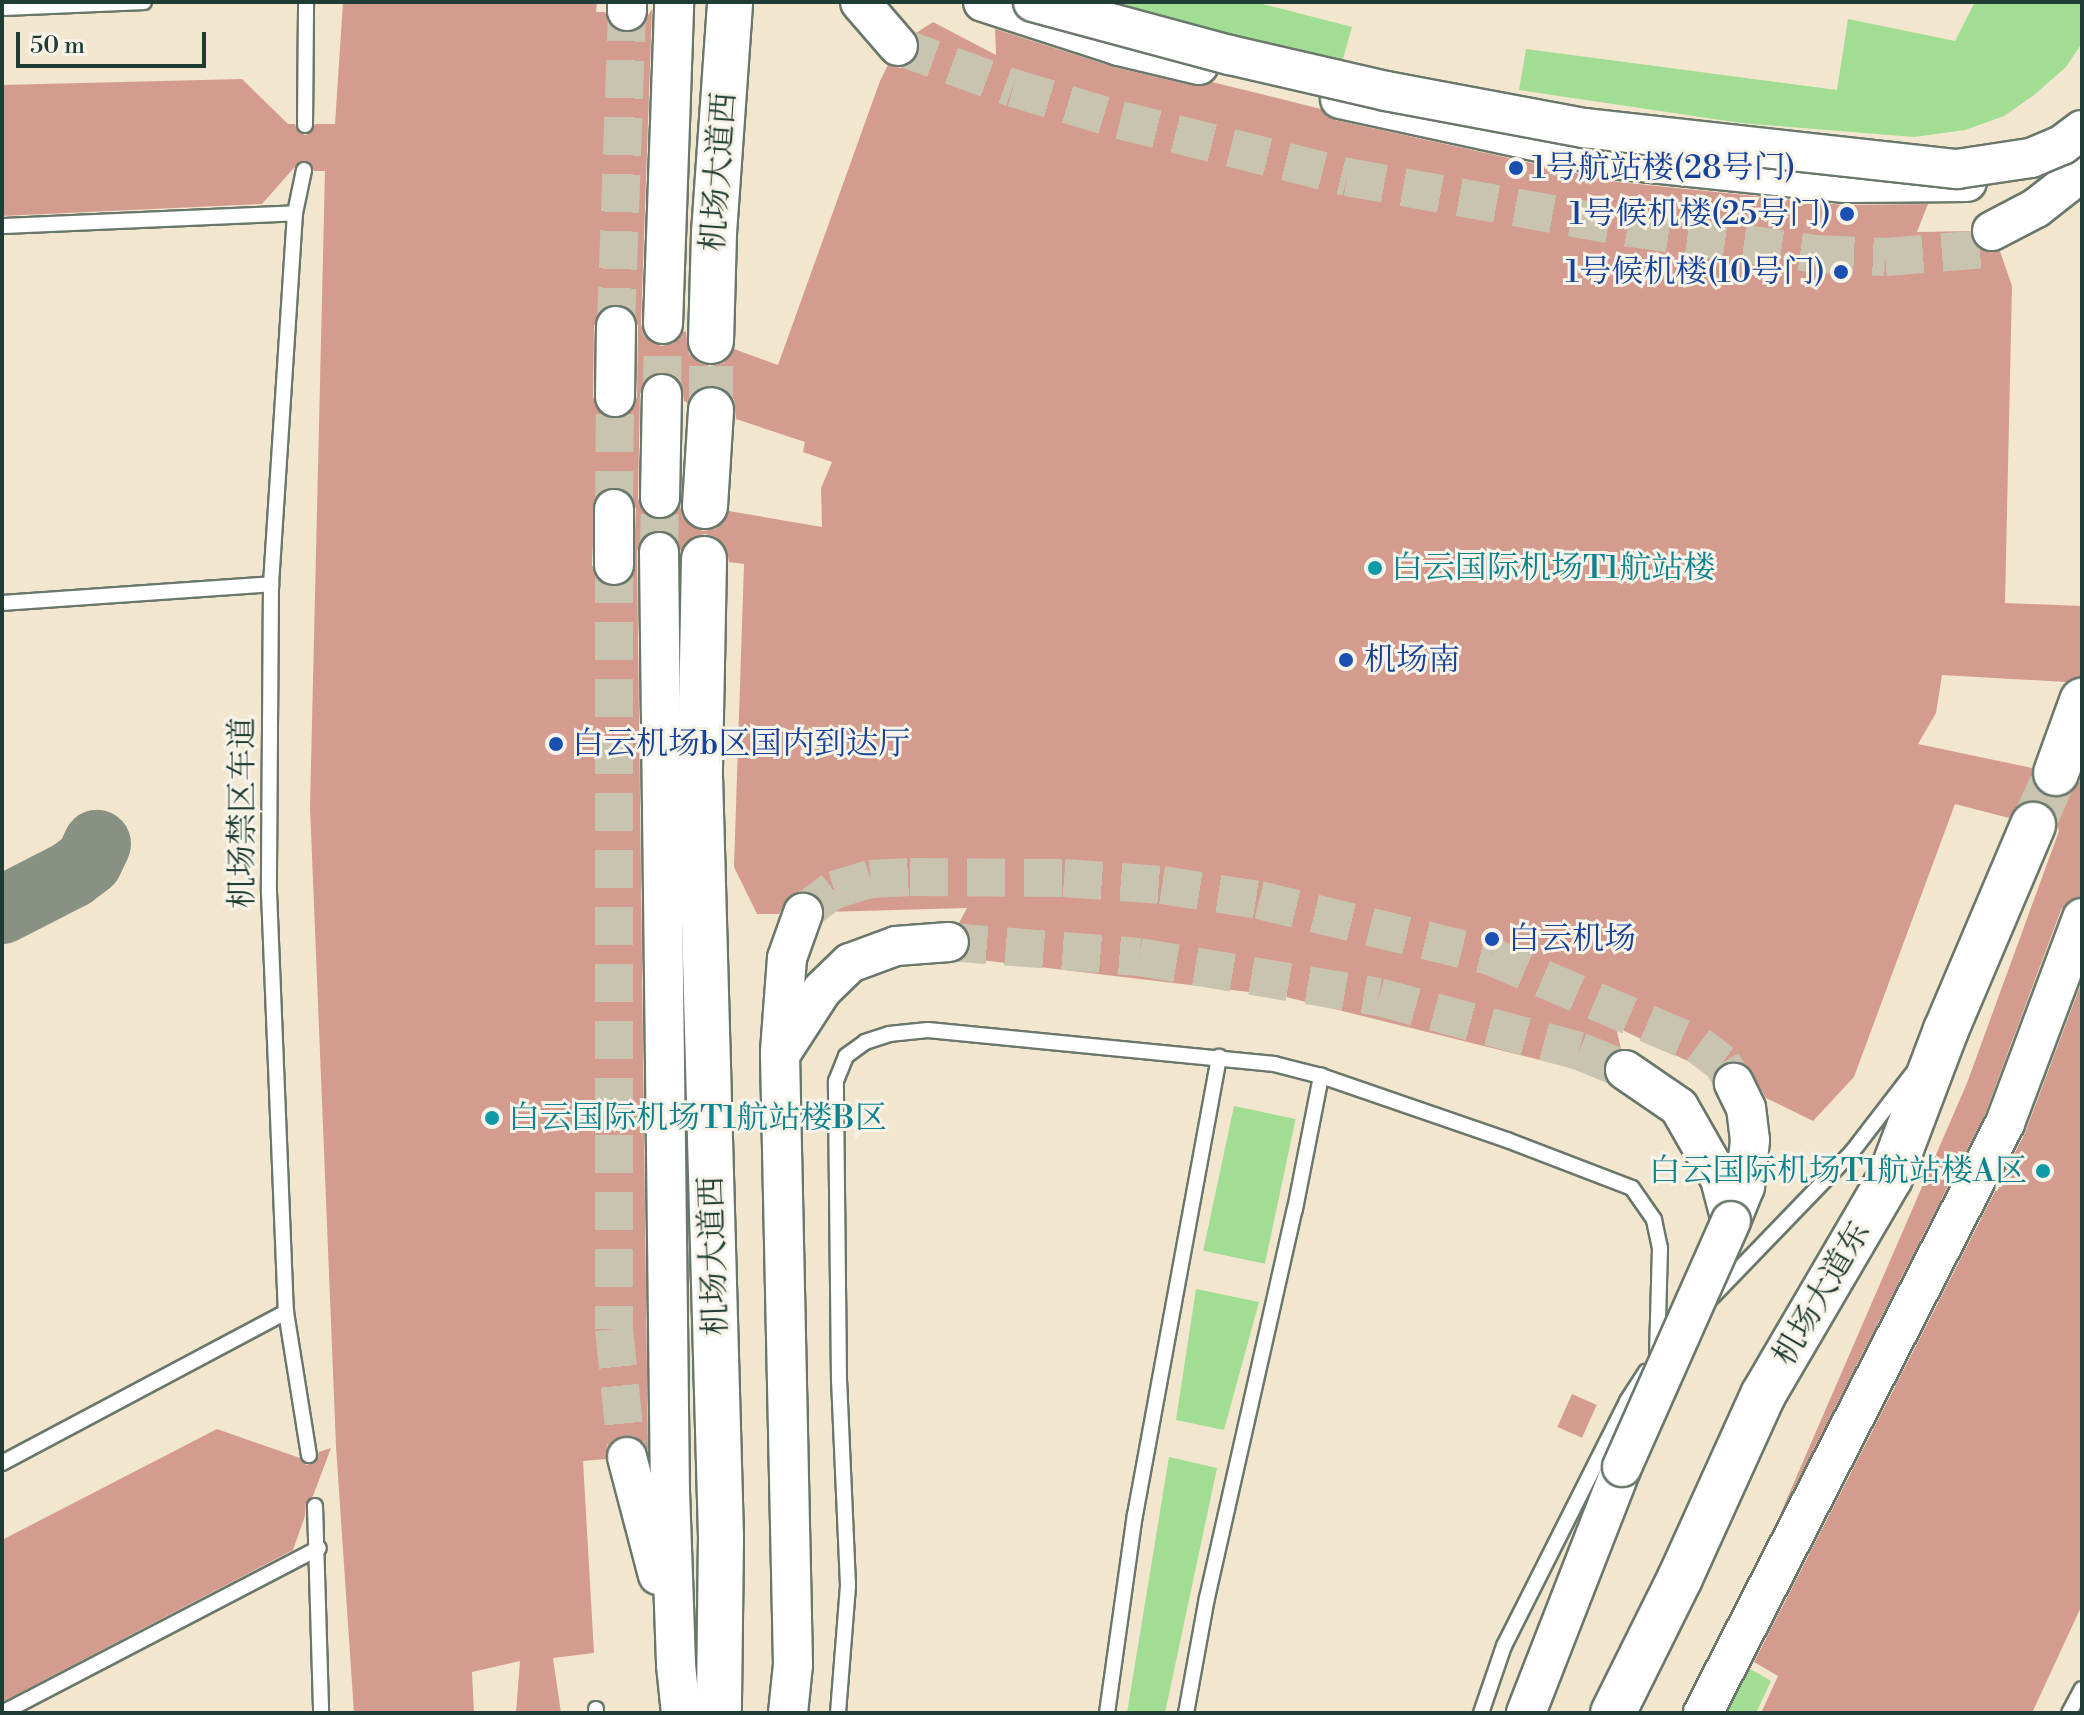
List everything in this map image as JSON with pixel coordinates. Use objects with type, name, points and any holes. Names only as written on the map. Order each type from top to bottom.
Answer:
[{"type":"highway","name":"机场大道西","points":[[711,341],[714,233],[730,2]]},
{"type":"highway","points":[[705,506],[711,410]]},
{"type":"highway","name":"机场大道西","points":[[704,559],[700,776],[720,1476],[719,1713]]},
{"type":"highway","points":[[2056,773],[2082,701]]},
{"type":"highway","name":"机场大道东","points":[[1613,1713],[1680,1578],[1763,1395],[1890,1178],[1946,1030],[2033,825]]},
{"type":"main road","points":[[663,324],[674,2]]},
{"type":"main road","points":[[860,2],[909,38],[887,2]]},
{"type":"main road","points":[[983,2],[1119,46],[1418,118],[1622,160],[1845,183],[1923,184],[1986,181],[2030,172],[2082,151]]},
{"type":"main road","points":[[1033,2],[1230,55],[1386,91],[1615,132],[1957,169],[2031,158],[2062,145],[2082,130]]},
{"type":"main road","points":[[2082,172],[1995,239],[2053,211],[2082,185]]},
{"type":"main road","points":[[615,397],[616,326]]},
{"type":"main road","points":[[660,498],[662,394]]},
{"type":"main road","points":[[614,509],[614,565]]},
{"type":"main road","points":[[659,552],[670,1491],[676,1665],[681,1713]]},
{"type":"main road","points":[[788,1713],[793,1665],[780,1055],[787,958],[803,913]]},
{"type":"main road","points":[[1703,1713],[2005,1123],[2082,918]]},
{"type":"main road","points":[[780,1055],[822,990],[850,963],[896,946],[949,942]]},
{"type":"main road","points":[[1625,1070],[1679,1107],[1720,1179],[1731,1221]]},
{"type":"main road","points":[[1526,1713],[1622,1467],[1745,1187],[1750,1140],[1746,1108],[1734,1083]]},
{"type":"main road","points":[[627,1457],[660,1581],[676,1665]]},
{"type":"lane","points":[[2,8],[144,2]]},
{"type":"lane","points":[[305,125],[306,2]]},
{"type":"lane","name":"机场禁区车道","points":[[304,170],[295,213],[271,584],[269,892],[286,1312],[309,1455]]},
{"type":"lane","points":[[2,226],[295,213]]},
{"type":"lane","points":[[2,603],[271,584]]},
{"type":"lane","points":[[838,1713],[848,1585],[839,1381],[836,1081],[846,1056],[865,1042],[889,1034],[928,1030],[1274,1064],[1321,1076],[1507,1140],[1632,1188],[1654,1220],[1660,1248],[1657,1355]]},
{"type":"lane","points":[[1481,1713],[1504,1646],[1627,1401],[1657,1355],[1852,1152],[1946,1030]]},
{"type":"lane","points":[[1107,1713],[1135,1515],[1150,1449],[1219,1057]]},
{"type":"lane","points":[[1186,1713],[1207,1598],[1295,1209],[1321,1076]]},
{"type":"lane","points":[[2,1463],[286,1312]]},
{"type":"lane","points":[[315,1506],[319,1548],[321,1713]]},
{"type":"lane","points":[[2,1713],[319,1548]]},
{"type":"lane","points":[[793,1665],[804,1713]]},
{"type":"lane","points":[[2069,1713],[2082,1689]]},
{"type":"green space","points":[[1086,2],[1255,2],[1352,27],[1341,66]]},
{"type":"green space","points":[[1975,2],[2082,2],[2082,43],[2066,67],[2034,95],[2004,116],[1965,130],[1914,137],[1741,123],[1519,90],[1526,49],[1837,90],[1848,19],[1955,41]]},
{"type":"green space","points":[[1234,1106],[1296,1119],[1265,1264],[1203,1251]]},
{"type":"green space","points":[[1196,1289],[1259,1302],[1224,1430],[1176,1420]]},
{"type":"green space","points":[[1169,1457],[1217,1468],[1165,1713],[1127,1713]]},
{"type":"green space","points":[[1740,1663],[1771,1681],[1756,1713],[1712,1713]]},
{"type":"building","name":"白云国际机场T1航站楼","points":[[343,2],[597,2],[596,12],[605,12],[615,30],[626,33],[639,30],[652,9],[641,324],[644,335],[661,346],[674,343],[683,331],[686,332],[689,354],[699,363],[710,366],[724,363],[734,349],[778,365],[880,81],[888,65],[901,68],[913,62],[919,52],[916,33],[933,22],[996,55],[995,29],[1114,67],[1194,86],[1212,82],[1321,109],[1335,120],[1618,182],[1843,205],[1928,204],[1917,232],[1970,231],[1980,249],[2000,251],[2012,286],[2005,603],[2082,606],[2082,677],[2066,682],[1942,675],[1936,713],[1918,744],[2032,768],[2036,788],[2048,797],[2071,793],[2082,778],[2082,897],[2069,901],[2061,910],[1985,1114],[1779,1517],[1967,1083],[2059,831],[2052,809],[2042,802],[2029,800],[2017,806],[2009,818],[1955,804],[1854,1077],[1813,1121],[1766,1098],[1746,1064],[1725,1063],[1715,1074],[1616,1027],[1621,1049],[1606,1058],[1604,1076],[1282,996],[964,958],[971,940],[959,923],[967,908],[824,912],[819,898],[800,891],[788,897],[779,914],[757,914],[734,867],[744,564],[729,562],[726,548],[716,537],[705,534],[693,537],[681,551],[670,533],[658,530],[640,541],[637,552],[648,1450],[634,1436],[622,1436],[611,1442],[606,1459],[583,1461],[594,1653],[553,1658],[561,1713],[516,1713],[520,1661],[472,1672],[474,1713],[354,1713],[336,1446],[310,807],[325,171],[314,171],[310,162],[300,161],[262,204],[2,216],[2,85],[242,79],[288,124],[295,124],[299,133],[306,135],[315,124],[335,124]],"holes":[[[617,304],[628,308],[638,326],[637,397],[626,416],[614,419],[603,415],[593,397],[594,326],[605,307]],[[663,372],[681,383],[684,401],[688,403],[701,387],[712,385],[724,389],[734,400],[736,419],[805,442],[803,452],[832,462],[821,488],[822,527],[729,511],[717,528],[703,531],[683,518],[680,505],[670,518],[659,520],[648,516],[638,498],[640,394],[651,375]],[[613,487],[626,490],[636,509],[633,575],[626,584],[615,587],[602,584],[592,565],[595,499],[602,490]]]},
{"type":"building","name":"白云国际机场T1航站楼A区","points":[[2082,981],[2082,1605],[2032,1713],[1761,1713],[1778,1676],[1754,1662],[2025,1133]]},
{"type":"building","points":[[1572,1394],[1597,1405],[1582,1438],[1557,1427]]},
{"type":"building","points":[[217,1429],[300,1458],[306,1465],[315,1463],[319,1452],[331,1448],[313,1496],[306,1502],[305,1516],[293,1550],[2,1702],[2,1540]]},
{"type":"taxiway","points":[[2,910],[72,874],[89,861],[97,844]]},
{"type":"tunnel","points":[[616,326],[627,11]]},
{"type":"tunnel","points":[[898,46],[1013,88],[1120,120],[1347,177],[1631,228],[1816,254],[1885,257],[1998,248]]},
{"type":"tunnel","points":[[662,394],[663,324]]},
{"type":"tunnel","points":[[711,341],[711,410]]},
{"type":"tunnel","points":[[614,509],[615,397]]},
{"type":"tunnel","points":[[659,552],[660,498]]},
{"type":"tunnel","points":[[614,565],[614,1329],[627,1457]]},
{"type":"tunnel","points":[[2033,825],[2056,773]]},
{"type":"tunnel","points":[[803,913],[834,890],[870,879],[910,877],[1064,878],[1162,885],[1259,900],[1490,956],[1698,1045],[1722,1063],[1734,1083]]},
{"type":"tunnel","points":[[949,942],[1139,957],[1379,997],[1579,1051],[1625,1070]]},
{"type":"place","name":"1号航站楼(28号门)","points":[[1516,168]]},
{"type":"place","name":"1号候机楼(25号门)","points":[[1847,214]]},
{"type":"place","name":"1号候机楼(10号门)","points":[[1841,272]]},
{"type":"place","name":"白云国际机场T1航站楼","points":[[1375,568]]},
{"type":"place","name":"机场南","points":[[1346,660]]},
{"type":"place","name":"白云机场b区国内到达厅","points":[[556,744]]},
{"type":"place","name":"白云机场","points":[[1492,939]]},
{"type":"place","name":"白云国际机场T1航站楼B区","points":[[492,1118]]},
{"type":"place","name":"白云国际机场T1航站楼A区","points":[[2043,1171]]}]
